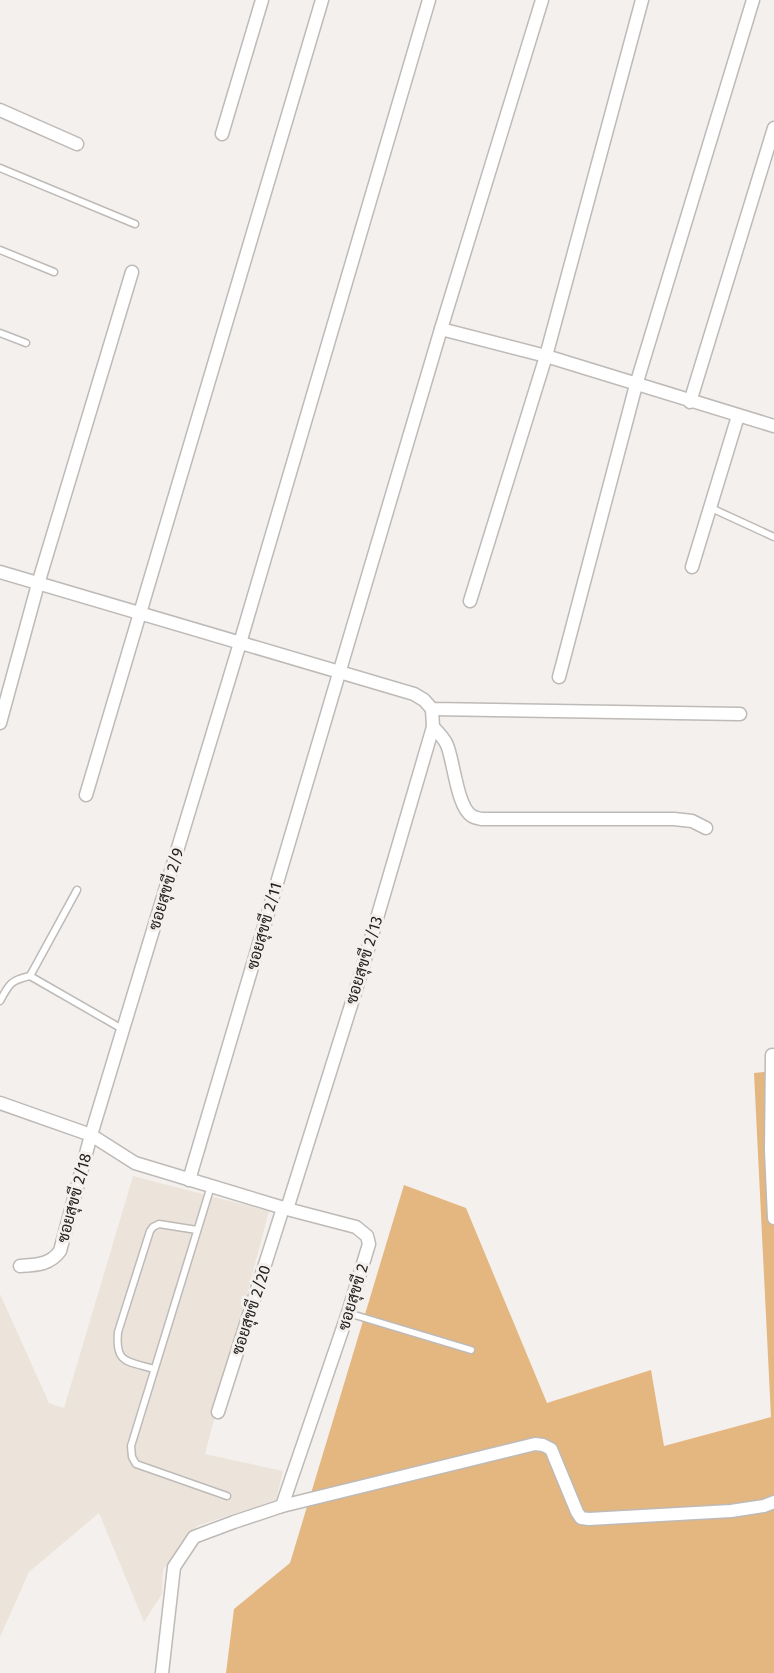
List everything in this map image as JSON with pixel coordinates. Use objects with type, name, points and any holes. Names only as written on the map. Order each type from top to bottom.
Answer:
[{"type":"street","points":[[222,134],[262,0]]},
{"type":"street","points":[[86,795],[322,0]]},
{"type":"street","name":"ซอยสุขขี 2/9","points":[[91,1135],[240,643],[429,0]]},
{"type":"street","name":"ซอยสุขขี 2/11","points":[[189,1180],[441,329],[542,0]]},
{"type":"street","points":[[470,601],[546,356],[642,0]]},
{"type":"street","points":[[559,677],[636,385],[753,0]]},
{"type":"street","points":[[0,110],[77,144]]},
{"type":"street","points":[[690,402],[774,128]]},
{"type":"street","points":[[0,723],[38,584],[132,272]]},
{"type":"street","points":[[441,329],[546,356],[774,426]]},
{"type":"street","points":[[692,567],[738,416]]},
{"type":"street","points":[[0,572],[414,694],[432,709],[740,714]]},
{"type":"street","name":"ซอยสุขขี 2/13","points":[[285,1208],[358,983],[433,727],[432,709]]},
{"type":"street","points":[[433,727],[444,738],[448,746],[465,809],[472,816],[481,819],[674,819],[692,821],[706,828]]},
{"type":"street","points":[[772,1055],[771,1150],[774,1218]]},
{"type":"street","name":"ซอยสุขขี 2","points":[[0,1103],[91,1135],[135,1163],[357,1227],[367,1236],[369,1244],[348,1313],[282,1506]]},
{"type":"street","name":"ซอยสุขขี 2/18","points":[[20,1266],[46,1264],[55,1259],[60,1251],[91,1135]]},
{"type":"street","name":"ซอยสุขขี 2/20","points":[[218,1412],[285,1208]]},
{"type":"street","points":[[162,1673],[174,1567],[194,1537],[282,1506],[535,1444],[551,1449],[581,1518],[732,1512],[774,1502]]},
{"type":"lane","points":[[0,168],[135,224]]},
{"type":"lane","points":[[0,250],[54,272]]},
{"type":"lane","points":[[0,333],[26,343]]},
{"type":"lane","points":[[710,507],[774,537]]},
{"type":"lane","points":[[30,976],[76,890]]},
{"type":"lane","points":[[0,1000],[15,980],[30,976],[124,1030]]},
{"type":"lane","points":[[211,1186],[131,1446],[132,1457],[136,1464],[227,1496]]},
{"type":"lane","points":[[154,1369],[133,1363],[118,1354],[118,1332],[153,1227],[159,1224],[197,1230]]},
{"type":"lane","points":[[348,1313],[471,1350]]},
{"type":"shaded area","points":[[774,1071],[774,1673],[226,1673],[234,1609],[290,1563],[404,1185],[466,1208],[547,1403],[651,1370],[664,1446],[771,1417],[754,1073]]},
{"type":"shaded area","points":[[133,1176],[269,1211],[205,1454],[283,1471],[276,1500],[197,1526],[163,1570],[162,1594],[144,1622],[99,1513],[29,1572],[0,1637],[0,1294],[49,1403],[64,1408]]}]
